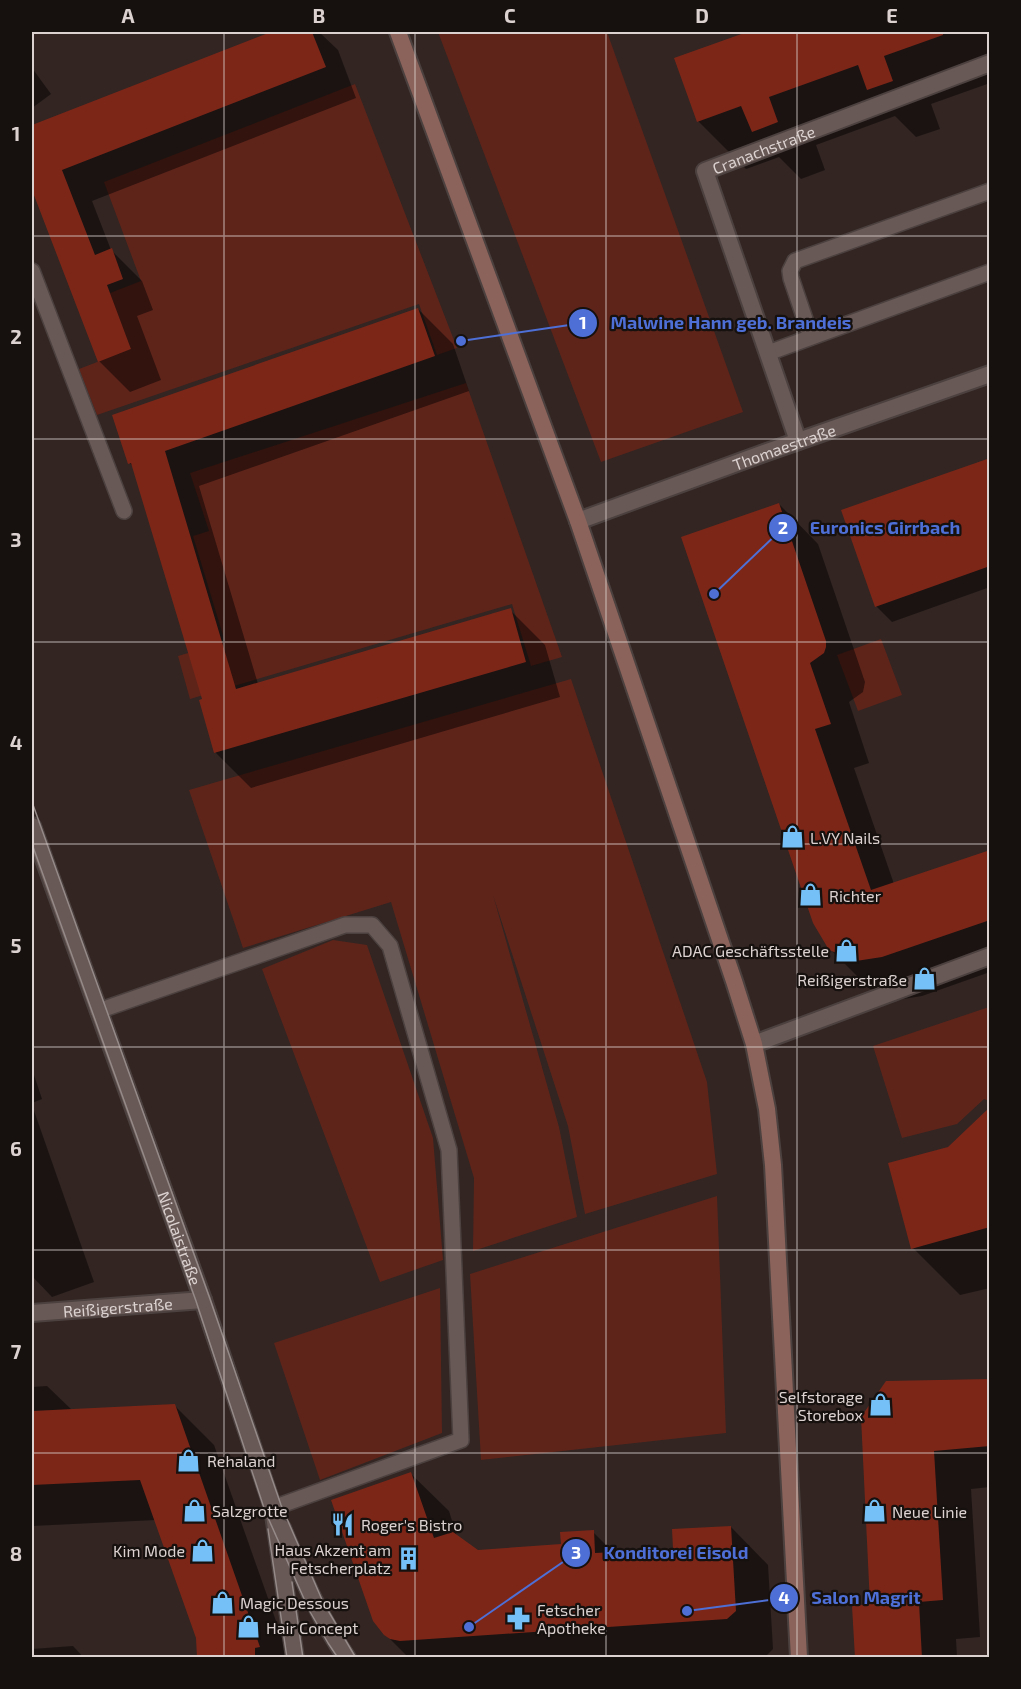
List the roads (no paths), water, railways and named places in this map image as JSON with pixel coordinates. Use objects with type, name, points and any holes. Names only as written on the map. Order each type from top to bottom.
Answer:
[{"type":"main road","points":[[398,32],[578,521],[754,1044],[767,1109],[773,1165],[799,1658]]},
{"type":"street","name":"Cranachstraße","points":[[798,441],[705,171],[990,63]]},
{"type":"street","name":"Thomaestraße","points":[[578,521],[990,374]]},
{"type":"street","name":"Nicolaistraße","points":[[32,826],[203,1300],[273,1508],[295,1658]]},
{"type":"street","points":[[754,1044],[990,956]]},
{"type":"street","name":"Reißigerstraße","points":[[32,1313],[203,1300]]},
{"type":"street","points":[[273,1508],[316,1607],[347,1658]]},
{"type":"lane","points":[[811,337],[791,278],[790,271],[795,261],[990,191]]},
{"type":"lane","points":[[32,271],[124,511]]},
{"type":"lane","points":[[768,353],[990,272]]},
{"type":"lane","points":[[98,1011],[345,925],[372,924],[390,946],[449,1150],[461,1440],[273,1508]]},
{"type":"tram line","points":[[32,802],[210,1299],[281,1505],[323,1602],[356,1658]]},
{"type":"tram line","points":[[32,844],[196,1301],[265,1511],[309,1610],[338,1658]]},
{"type":"tram line","points":[[268,1529],[287,1658]]},
{"type":"tram line","points":[[292,1582],[303,1658]]},
{"type":"place","name":"Malwine Hann geb. Brandeis","points":[[461,341]]},
{"type":"place","name":"Euronics Girrbach","points":[[714,594]]},
{"type":"place","name":"L.VY Nails","points":[[792,837]]},
{"type":"place","name":"Richter","points":[[811,895]]},
{"type":"place","name":"ADAC Geschäftsstelle","points":[[847,950]]},
{"type":"place","name":"Reißigerstraße","points":[[925,979]]},
{"type":"place","name":"Selfstorage Storebox","points":[[881,1405]]},
{"type":"place","name":"Rehaland","points":[[189,1460]]},
{"type":"place","name":"Salzgrotte","points":[[194,1510]]},
{"type":"place","name":"Neue Linie","points":[[874,1511]]},
{"type":"place","name":"Roger's Bistro","points":[[343,1524]]},
{"type":"place","name":"Kim Mode","points":[[203,1550]]},
{"type":"place","name":"Haus Akzent am Fetscherplatz","points":[[409,1558]]},
{"type":"place","name":"Magic Dessous","points":[[222,1602]]},
{"type":"place","name":"Salon Magrit","points":[[687,1611]]},
{"type":"place","name":"Fetscher Apotheke","points":[[519,1618]]},
{"type":"place","name":"Hair Concept","points":[[248,1627]]},
{"type":"place","name":"Konditorei Eisold","points":[[469,1627]]}]
